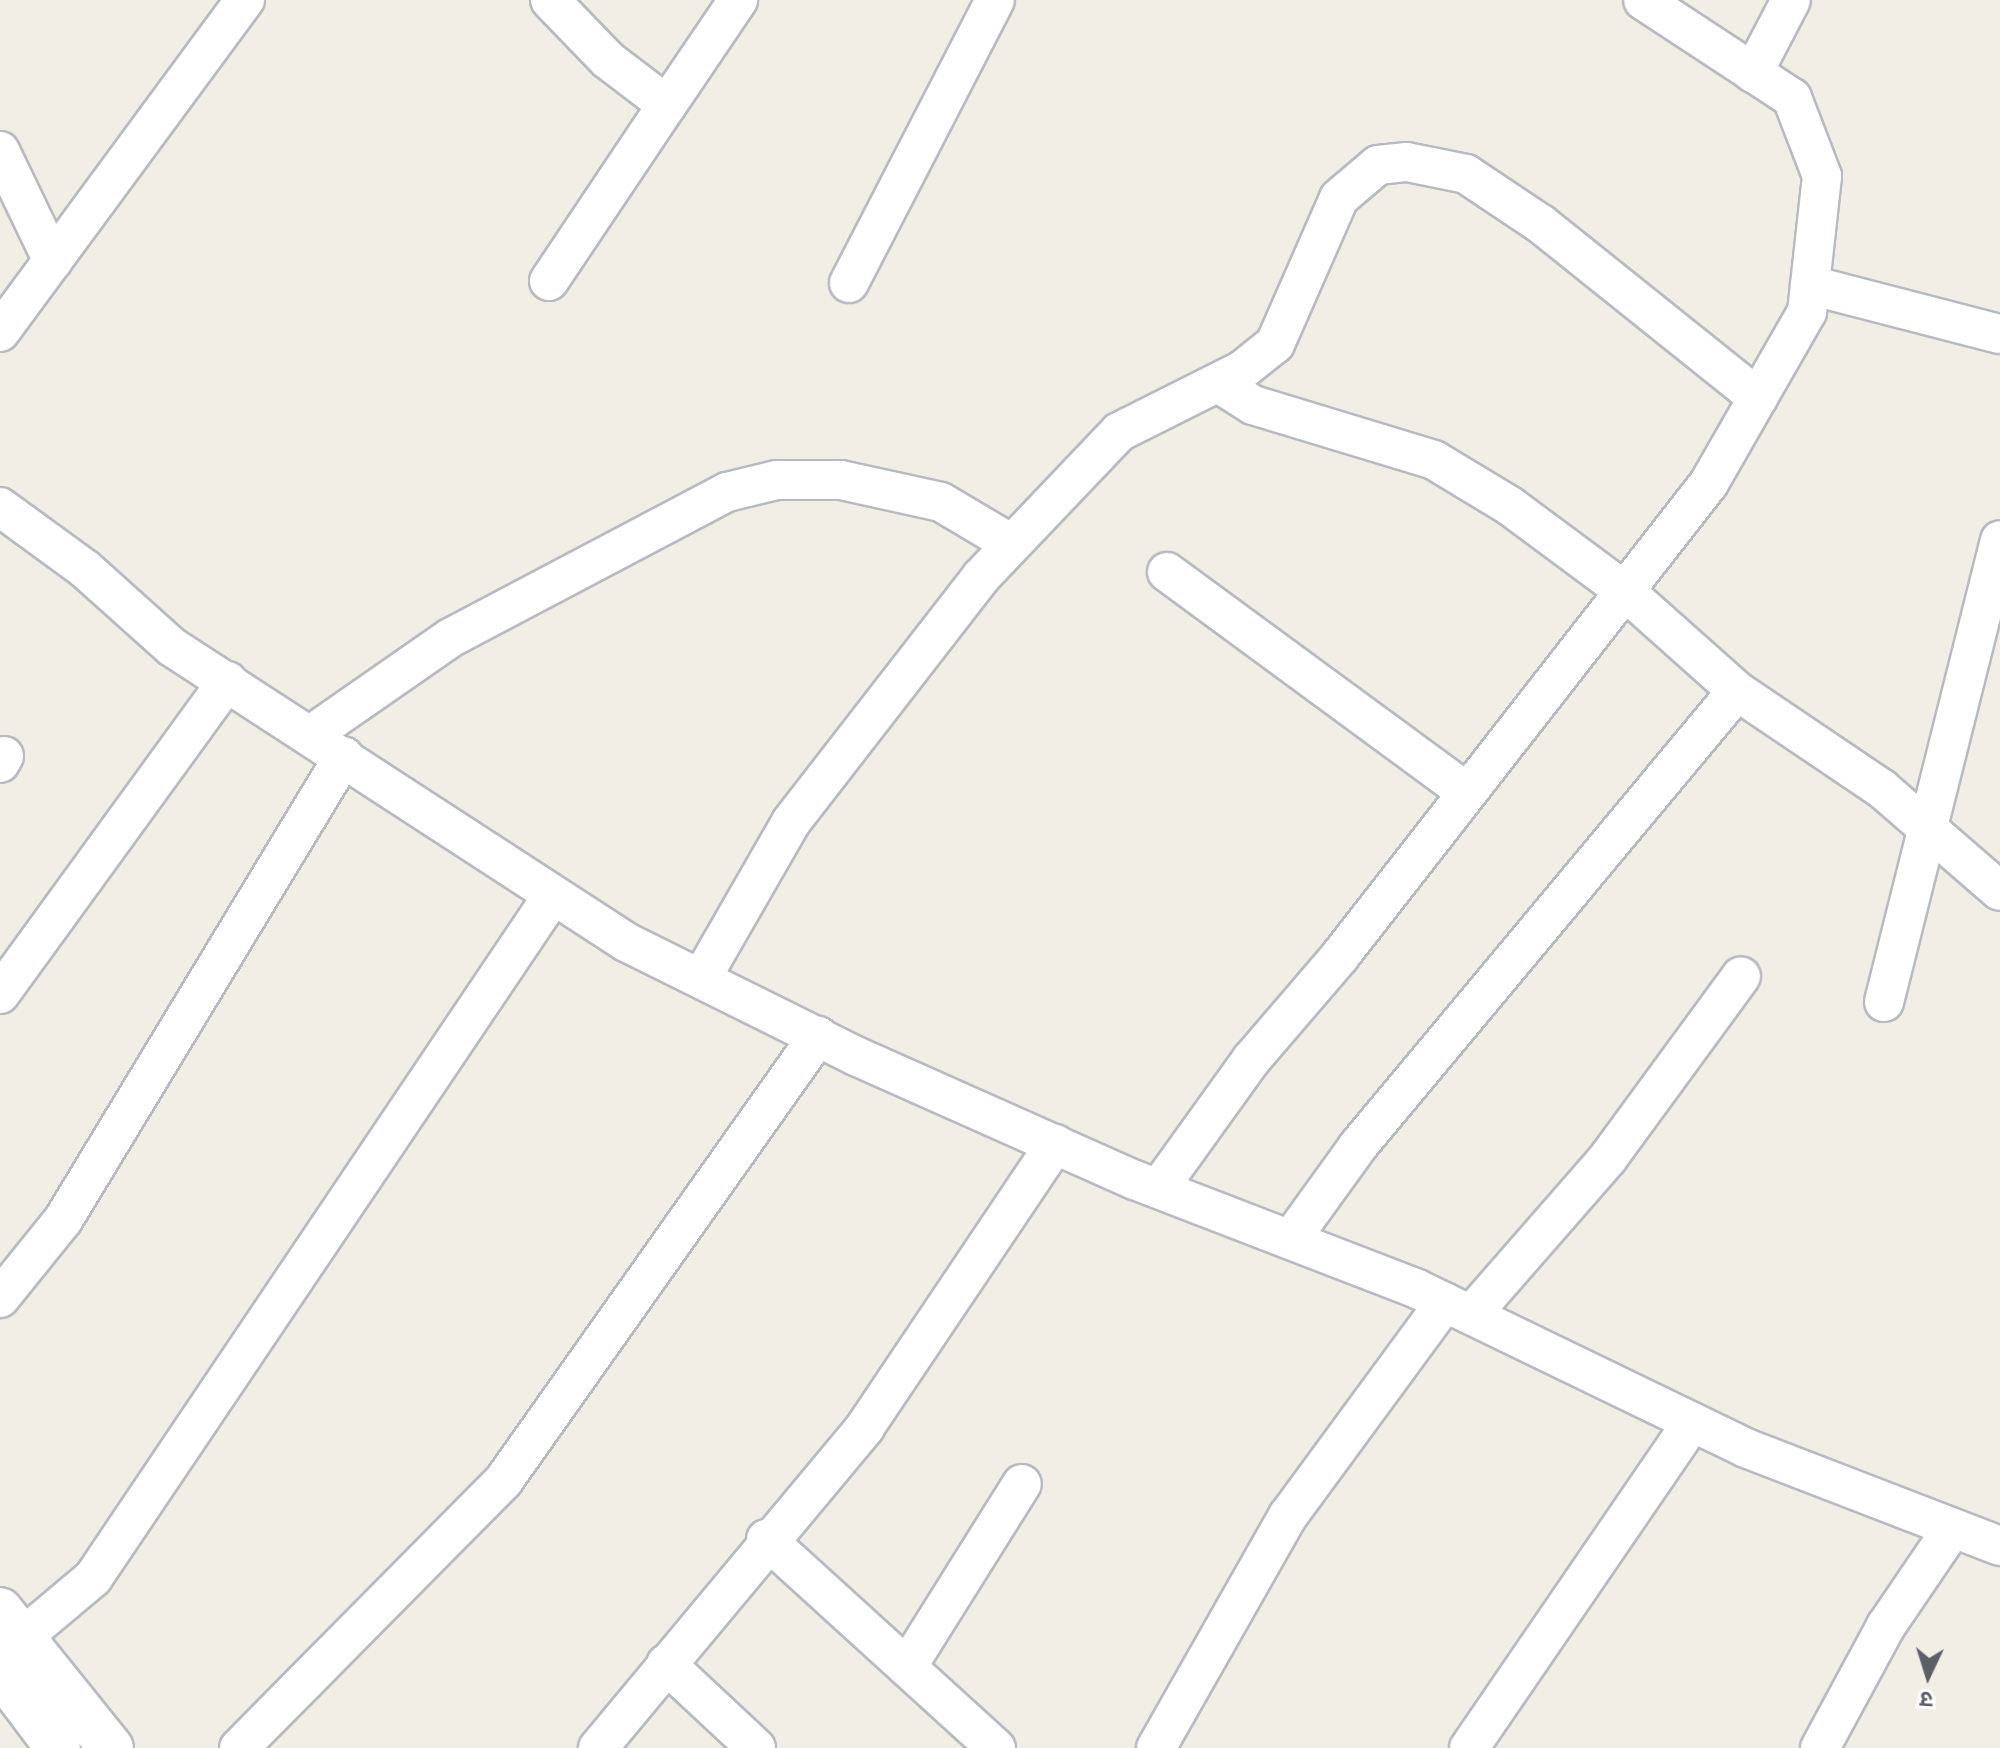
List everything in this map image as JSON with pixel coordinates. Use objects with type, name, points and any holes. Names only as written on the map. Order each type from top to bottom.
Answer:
[{"type":"street","points":[[0,332],[245,0]]},
{"type":"street","points":[[550,0],[608,60],[667,105]]},
{"type":"street","points":[[549,281],[738,0]]},
{"type":"street","points":[[849,283],[995,0]]},
{"type":"street","points":[[1159,1188],[1251,1060],[1340,956],[1464,790],[1626,592],[1709,483],[1807,312],[1822,176],[1792,98],[1643,0]]},
{"type":"street","points":[[1753,73],[1791,0]]},
{"type":"street","points":[[0,151],[53,261]]},
{"type":"street","points":[[702,977],[791,822],[1010,543],[1119,432],[1218,383],[1275,344],[1339,198],[1355,179],[1407,162],[1466,174],[1541,224],[1758,398]]},
{"type":"street","points":[[1810,285],[2000,334]]},
{"type":"street","points":[[1218,383],[1253,405],[1434,460],[1626,592],[1737,691],[1881,788],[2000,891]]},
{"type":"street","points":[[312,734],[450,638],[727,492],[777,480],[841,480],[941,502],[1010,543]]},
{"type":"street","points":[[0,507],[85,569],[172,647],[312,734],[553,895],[702,977],[818,1036],[1055,1144],[1458,1308],[1692,1422],[2000,1546]]},
{"type":"street","points":[[1884,1002],[2000,540]]},
{"type":"street","points":[[1167,572],[1464,790]]},
{"type":"street","points":[[0,994],[227,681]]},
{"type":"street","points":[[1291,1239],[1358,1146],[1737,691]]},
{"type":"street","points":[[0,1298],[63,1220],[344,756]]},
{"type":"street","points":[[6,1644],[93,1578],[553,895]]},
{"type":"street","points":[[1156,1748],[1288,1516],[1458,1308],[1608,1158],[1741,976]]},
{"type":"street","points":[[239,1748],[504,1480],[818,1036]]},
{"type":"street","points":[[598,1748],[766,1539],[865,1427],[1055,1144]]},
{"type":"street","points":[[1469,1748],[1692,1422]]},
{"type":"street","points":[[907,1667],[1022,1484]]},
{"type":"street","points":[[1820,1748],[1886,1626],[1952,1529]]},
{"type":"street","points":[[766,1539],[996,1748]]},
{"type":"street","points":[[6,1644],[58,1748]]},
{"type":"street","points":[[6,1644],[111,1748]]},
{"type":"street","points":[[666,1664],[756,1748]]}]
